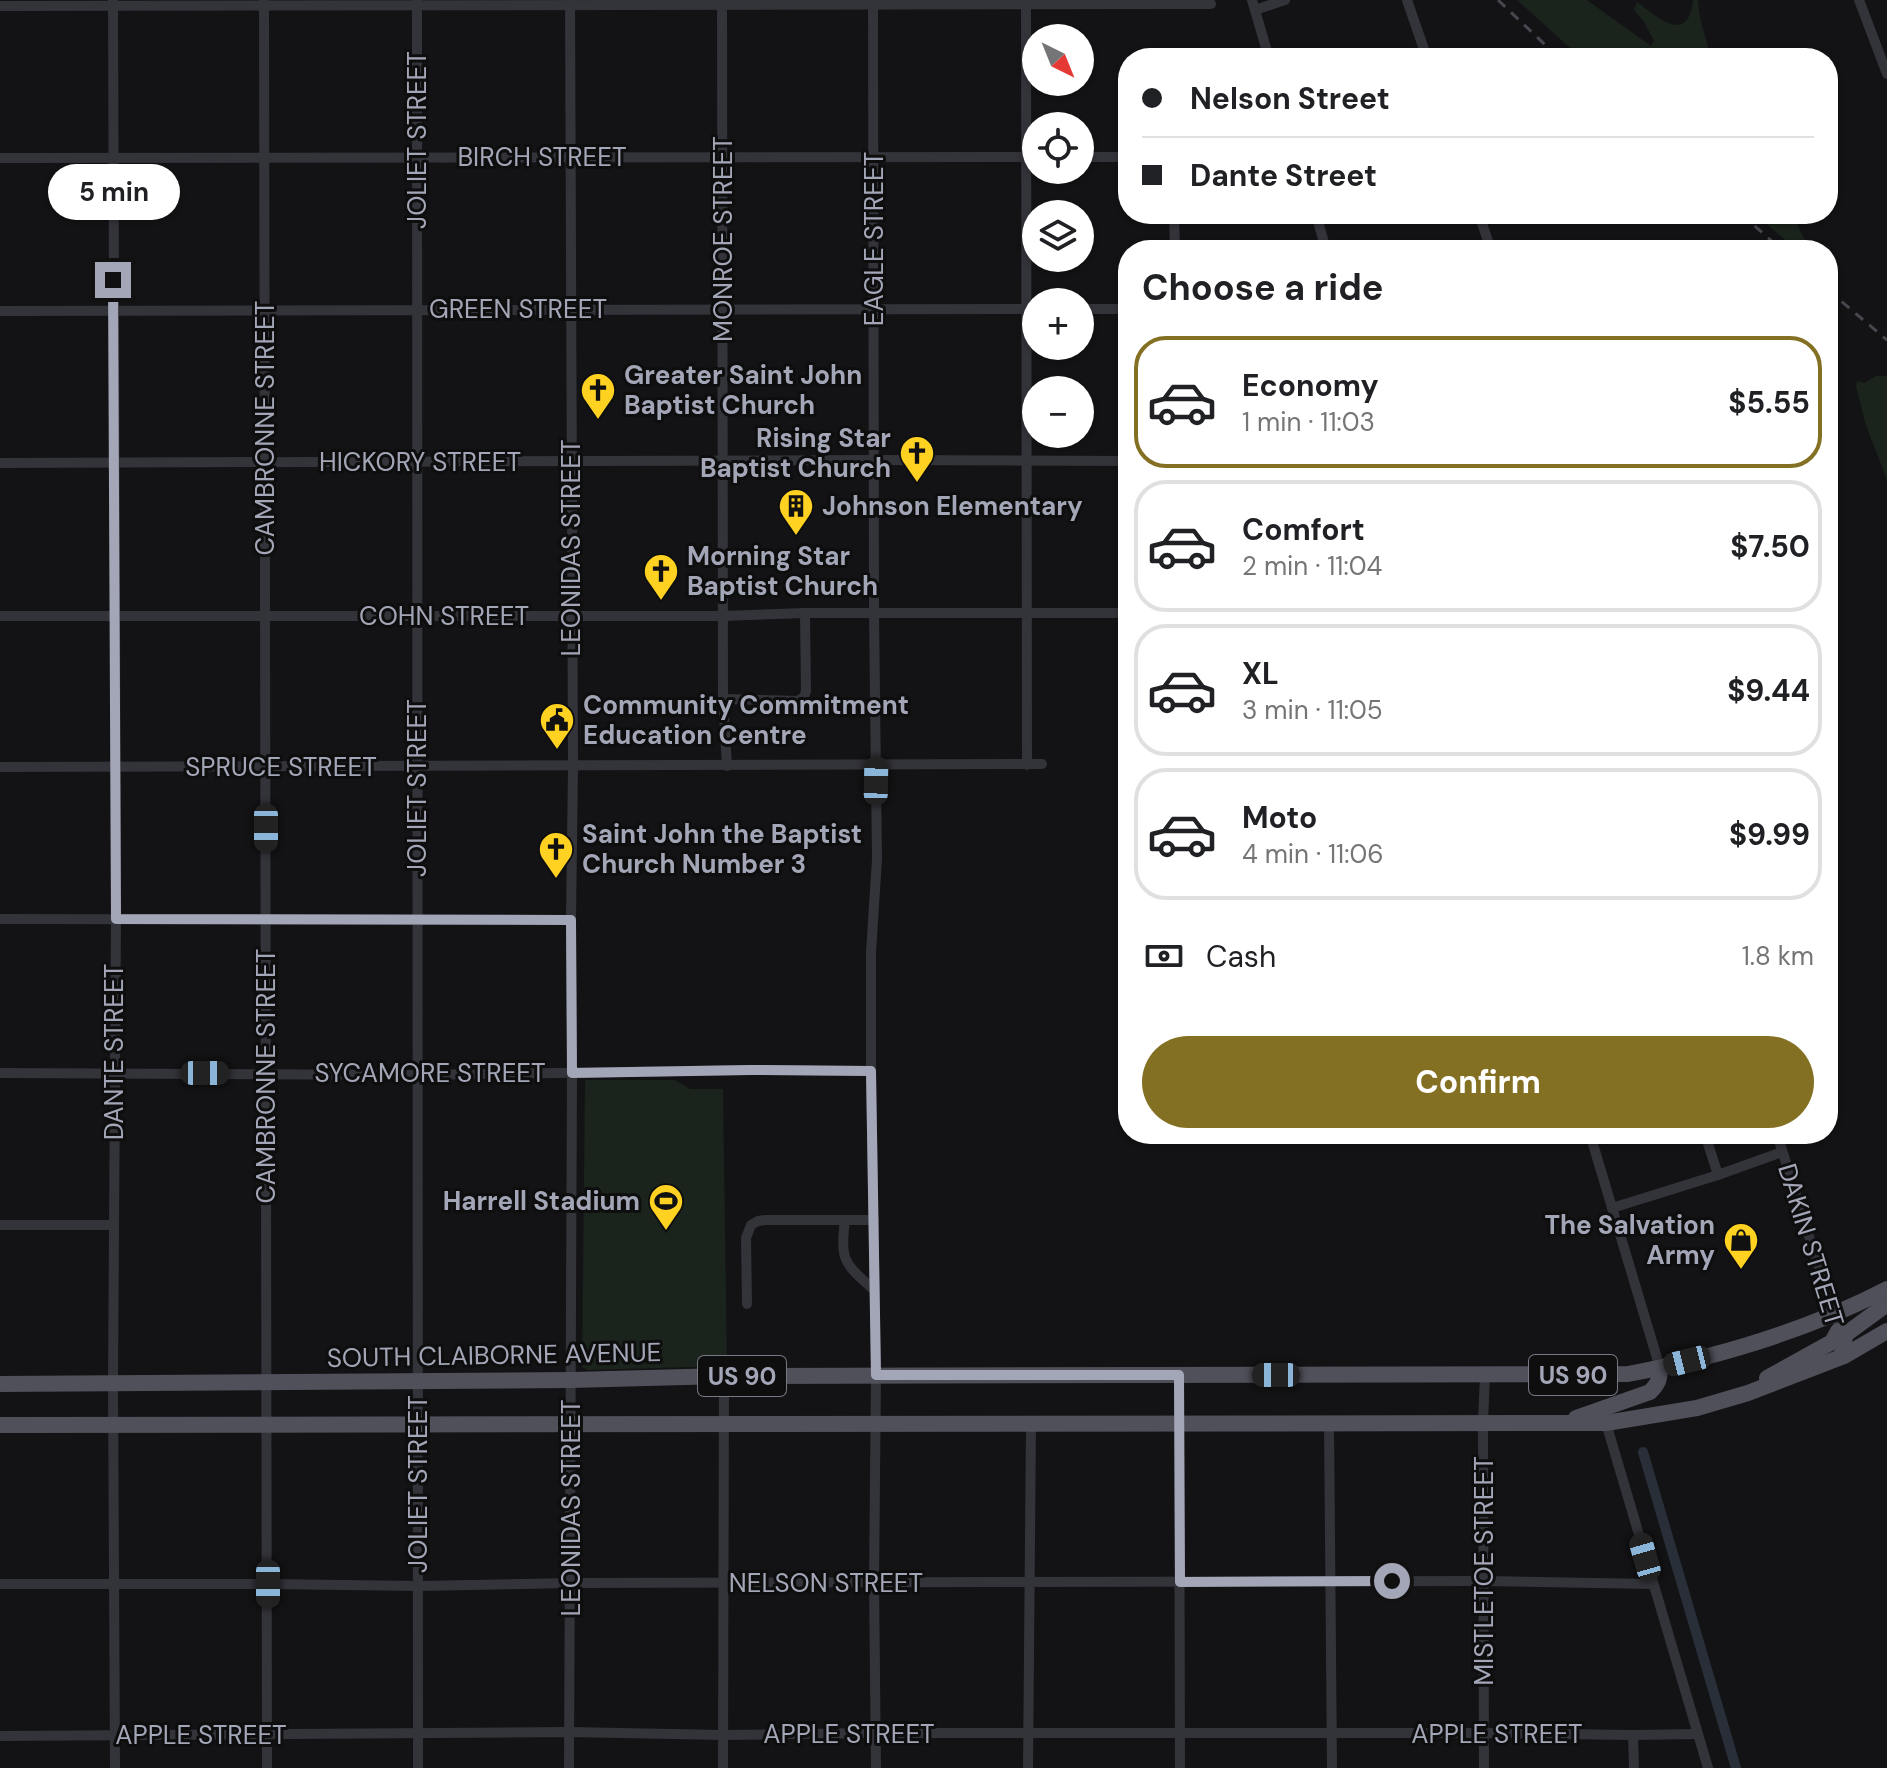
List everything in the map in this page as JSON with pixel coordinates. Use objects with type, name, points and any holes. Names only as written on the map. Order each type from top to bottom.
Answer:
[{"type":"main road","name":"US 90","points":[[1660,1368],[1772,1338],[1887,1289]]},
{"type":"main road","points":[[1754,1391],[1763,1380],[1832,1342],[1841,1345],[1846,1334],[1887,1304]]},
{"type":"main road","name":"US 90","points":[[0,1425],[1606,1423],[1697,1408],[1754,1391],[1841,1345],[1887,1331]]},
{"type":"main road","name":"SOUTH CLAIBORNE AVENUE","points":[[0,1384],[876,1375],[1603,1375],[1660,1368]]},
{"type":"main road","points":[[1565,1422],[1650,1392],[1660,1378],[1660,1368]]},
{"type":"street","points":[[1266,48],[1254,5],[1285,0]]},
{"type":"street","points":[[1407,0],[1424,48]]},
{"type":"street","points":[[1859,0],[1887,74]]},
{"type":"street","points":[[0,6],[264,2],[1211,4]]},
{"type":"street","name":"CAMBRONNE STREET","points":[[264,2],[267,1768]]},
{"type":"street","name":"JOLIET STREET","points":[[417,2],[418,1768]]},
{"type":"street","name":"LEONIDAS STREET","points":[[569,1768],[573,767],[570,2]]},
{"type":"street","name":"MONROE STREET","points":[[722,2],[723,699],[727,766]]},
{"type":"street","name":"EAGLE STREET","points":[[873,2],[877,859],[871,943],[871,1071],[876,1375]]},
{"type":"street","points":[[1026,2],[1030,112]]},
{"type":"street","name":"DANTE STREET","points":[[113,3],[115,1768]]},
{"type":"street","name":"BIRCH STREET","points":[[0,158],[1022,157]]},
{"type":"street","points":[[1094,157],[1118,157]]},
{"type":"street","points":[[1031,184],[1031,288]]},
{"type":"street","name":"GREEN STREET","points":[[0,311],[1022,309]]},
{"type":"street","points":[[1094,309],[1118,309]]},
{"type":"street","points":[[1027,765],[1026,461],[1029,360]]},
{"type":"street","name":"HICKORY STREET","points":[[0,463],[1118,461]]},
{"type":"street","points":[[723,699],[798,701],[804,697],[805,613]]},
{"type":"street","name":"COHN STREET","points":[[0,616],[1118,613]]},
{"type":"street","name":"SPRUCE STREET","points":[[0,767],[1042,764]]},
{"type":"street","points":[[0,919],[571,920]]},
{"type":"street","name":"SYCAMORE STREET","points":[[0,1073],[417,1075],[871,1071]]},
{"type":"street","points":[[1593,1144],[1660,1368]]},
{"type":"street","points":[[1708,1144],[1718,1175]]},
{"type":"street","name":"DAKIN STREET","points":[[1780,1144],[1841,1345]]},
{"type":"street","points":[[1612,1208],[1782,1152]]},
{"type":"street","points":[[747,1304],[746,1233],[751,1225],[765,1220],[874,1220]]},
{"type":"street","points":[[845,1220],[844,1258],[874,1290]]},
{"type":"street","points":[[0,1225],[114,1225]]},
{"type":"street","points":[[876,1375],[876,1768]]},
{"type":"street","points":[[1179,1375],[1180,1768]]},
{"type":"street","name":"MISTLETOE STREET","points":[[1484,1768],[1485,1375]]},
{"type":"street","points":[[723,1768],[724,1376]]},
{"type":"street","points":[[1606,1423],[1708,1768]]},
{"type":"street","points":[[1028,1768],[1031,1424]]},
{"type":"street","points":[[1329,1424],[1332,1768]]},
{"type":"street","name":"NELSON STREET","points":[[0,1584],[419,1586],[1484,1581],[1653,1584]]},
{"type":"street","name":"APPLE STREET","points":[[0,1736],[569,1732],[724,1735],[1697,1734]]},
{"type":"street","points":[[1633,1735],[1634,1768]]},
{"type":"shaded area","points":[[1517,0],[1587,0],[1651,46],[1654,41],[1634,10],[1637,2],[1663,20],[1679,25],[1690,14],[1693,0],[1698,0],[1708,48],[1570,48]]},
{"type":"shaded area","points":[[1767,224],[1797,224],[1805,240],[1785,240]]},
{"type":"shaded area","points":[[1876,376],[1887,376],[1887,480],[1866,425],[1856,387],[1857,381],[1864,383]]},
{"type":"shaded area","name":"Harrell Stadium","points":[[585,1080],[675,1080],[690,1089],[723,1089],[727,1366],[588,1370],[582,1367]]},
{"type":"waterway","points":[[1643,1452],[1736,1768]]},
{"type":"railway","points":[[1498,0],[1548,48]]},
{"type":"railway","points":[[1752,224],[1771,240]]},
{"type":"railway","points":[[1838,298],[1887,340]]},
{"type":"place","name":"Greater Saint John Baptist Church","points":[[598,421]]},
{"type":"place","name":"Rising Star Baptist Church","points":[[917,484]]},
{"type":"place","name":"Johnson Elementary","points":[[796,537]]},
{"type":"place","name":"Morning Star Baptist Church","points":[[661,602]]},
{"type":"place","name":"Community Commitment Education Centre","points":[[557,751]]},
{"type":"place","name":"Saint John the Baptist Church Number 3","points":[[556,880]]},
{"type":"place","name":"Harrell Stadium","points":[[666,1232]]},
{"type":"place","name":"The Salvation Army","points":[[1741,1271]]},
{"type":"route","points":[[113,280],[116,919],[571,920],[572,1073],[871,1071],[876,1375],[1179,1375],[1180,1582],[1392,1581]]}]
